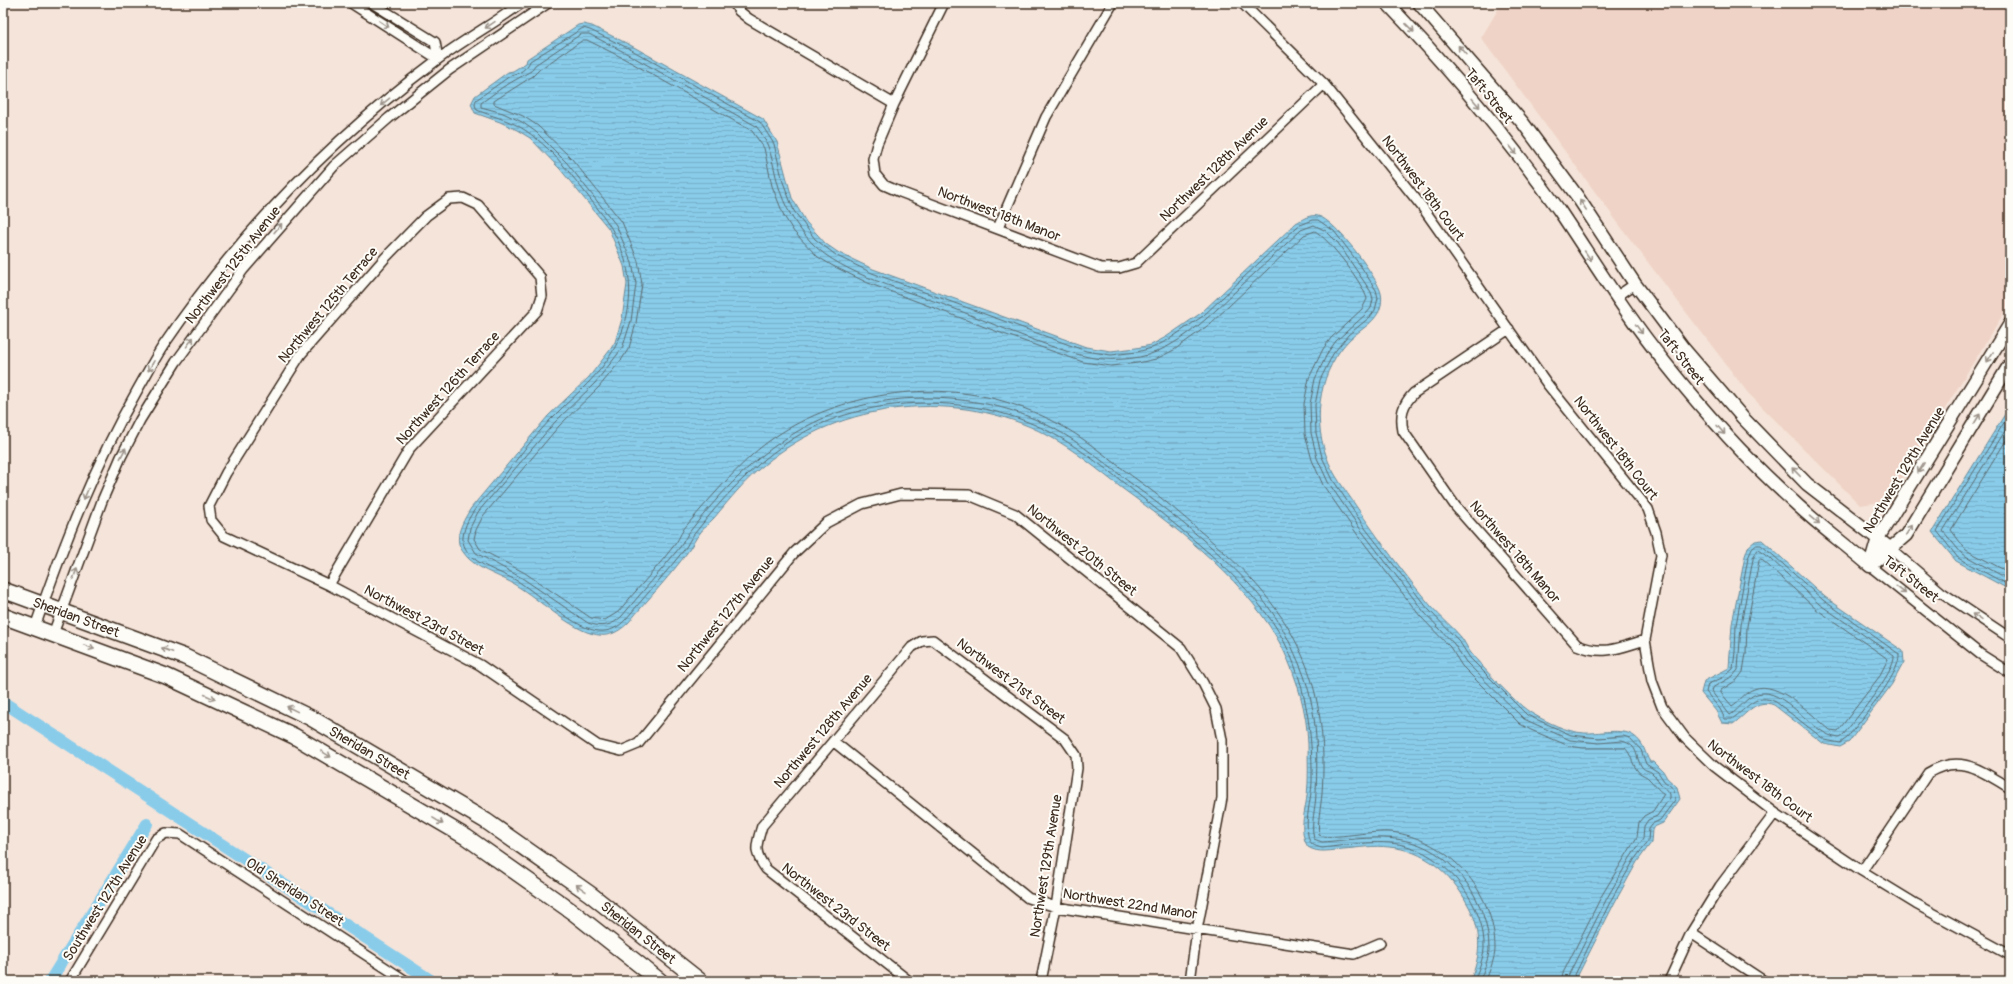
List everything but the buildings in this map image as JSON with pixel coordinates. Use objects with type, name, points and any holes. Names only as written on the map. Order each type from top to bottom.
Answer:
[{"type":"main road","name":"Sheridan Street","points":[[3,590],[61,610],[185,657],[311,718],[486,821],[590,894],[700,981]]},
{"type":"main road","name":"Sheridan Street","points":[[3,616],[166,676],[294,736],[466,837],[574,912],[660,981]]},
{"type":"street","points":[[351,3],[438,59]]},
{"type":"street","points":[[372,3],[435,42],[438,59]]},
{"type":"street","name":"Northwest 125th Avenue","points":[[35,628],[43,604],[105,450],[162,348],[228,259],[272,209],[332,148],[438,59],[522,3]]},
{"type":"street","name":"Northwest 125th Avenue","points":[[53,634],[102,501],[121,457],[140,420],[176,362],[243,270],[339,161],[389,118],[449,70],[548,3]]},
{"type":"street","points":[[734,3],[739,12],[750,19],[894,104],[944,3]]},
{"type":"street","points":[[998,228],[1046,117],[1112,3]]},
{"type":"street","name":"Northwest 18th Court","points":[[1242,3],[1324,84],[1423,208],[1548,385],[1648,510],[1656,532],[1661,555],[1645,640],[1652,681],[1662,707],[1684,738],[1714,766],[1775,813],[1862,871],[1916,904],[2010,955]]},
{"type":"street","name":"Taft Street","points":[[1387,3],[1434,52],[1508,143],[1558,210],[1616,298],[1665,363],[1724,434],[1793,502],[1980,654],[2010,673]]},
{"type":"street","name":"Taft Street","points":[[1419,3],[1523,123],[1577,196],[1635,284],[1683,348],[1743,418],[1807,484],[1878,538],[1941,592],[2010,638]]},
{"type":"street","name":"Northwest 128th Avenue","points":[[1119,268],[1136,263],[1324,84]]},
{"type":"street","name":"Northwest 18th Manor","points":[[894,104],[877,144],[873,159],[875,174],[884,184],[900,192],[1101,268],[1119,268]]},
{"type":"street","name":"Northwest 125th Terrace","points":[[211,520],[209,506],[226,473],[301,354],[385,258],[426,216],[449,199],[463,198],[478,205],[540,277],[542,296]]},
{"type":"street","points":[[1616,298],[1635,284]]},
{"type":"street","name":"Northwest 126th Terrace","points":[[329,585],[410,448],[537,311],[542,296]]},
{"type":"street","name":"Northwest 129th Avenue","points":[[1870,566],[1878,538],[2010,324]]},
{"type":"street","name":"Northwest 18th Manor","points":[[1509,329],[1414,393],[1406,401],[1400,416],[1403,431],[1456,507],[1577,644],[1591,650],[1606,651],[1645,640]]},
{"type":"street","name":"Northwest 129th Avenue","points":[[1870,566],[1906,535],[2010,364]]},
{"type":"street","name":"Northwest 20th Street","points":[[862,504],[901,494],[969,495],[1016,514],[1181,648],[1203,683],[1216,709],[1222,740],[1222,798],[1190,981]]},
{"type":"street","name":"Northwest 127th Avenue","points":[[621,751],[638,744],[794,553],[826,523],[862,504]]},
{"type":"street","name":"Northwest 23rd Street","points":[[211,520],[224,536],[329,585],[480,666],[597,745],[621,751]]},
{"type":"street","name":"Northwest 21st Street","points":[[922,641],[933,640],[1064,739],[1076,755]]},
{"type":"street","name":"Northwest 128th Avenue","points":[[756,847],[762,826],[912,647],[922,641]]},
{"type":"street","name":"Northwest 22nd Manor","points":[[832,741],[1028,898],[1056,907],[1354,954],[1380,943]]},
{"type":"street","name":"Northwest 129th Avenue","points":[[1041,981],[1056,907],[1077,768],[1076,755]]},
{"type":"street","points":[[1862,871],[1928,773],[1941,765],[1953,763],[1974,767],[2010,788]]},
{"type":"street","points":[[1669,981],[1691,933],[1720,886],[1775,813]]},
{"type":"street","name":"Southwest 127th Avenue","points":[[70,981],[156,839],[166,833]]},
{"type":"street","name":"Old Sheridan Street","points":[[166,833],[180,834],[406,981]]},
{"type":"street","name":"Northwest 23rd Street","points":[[756,847],[758,859],[766,869],[909,981]]},
{"type":"street","points":[[1691,933],[1764,981]]},
{"type":"shaded area","points":[[1502,3],[2010,3],[2010,303],[1888,501],[1860,505],[1748,393],[1624,231],[1481,38]]},
{"type":"water","points":[[583,24],[592,26],[630,45],[763,119],[777,142],[792,198],[806,222],[826,244],[839,253],[873,269],[1086,347],[1111,351],[1151,345],[1166,337],[1201,313],[1296,223],[1307,217],[1318,216],[1334,227],[1353,248],[1370,272],[1380,290],[1382,299],[1376,316],[1350,339],[1340,351],[1332,364],[1326,379],[1320,409],[1320,425],[1326,455],[1335,475],[1401,569],[1421,594],[1461,637],[1471,653],[1484,668],[1518,703],[1533,714],[1571,731],[1590,733],[1616,731],[1629,733],[1638,739],[1650,762],[1654,762],[1663,771],[1667,778],[1677,787],[1680,799],[1663,823],[1654,827],[1652,830],[1651,843],[1637,862],[1575,981],[1470,981],[1477,961],[1479,942],[1478,932],[1467,903],[1445,873],[1425,858],[1402,849],[1372,846],[1325,851],[1308,847],[1303,835],[1308,777],[1306,720],[1293,672],[1283,649],[1269,625],[1233,581],[1191,541],[1067,447],[1047,435],[1013,420],[976,411],[939,407],[901,408],[864,415],[828,426],[794,443],[764,465],[744,483],[701,532],[675,568],[629,622],[621,629],[609,635],[599,635],[585,631],[565,620],[517,586],[486,571],[469,559],[461,548],[458,539],[462,525],[471,508],[548,416],[589,377],[615,342],[622,319],[627,284],[624,266],[609,229],[560,169],[530,138],[500,122],[475,113],[471,104],[475,96],[508,72],[513,71],[526,63],[527,59],[578,25]]},
{"type":"water","points":[[2010,406],[2010,590],[1956,561],[1932,532]]},
{"type":"water","points":[[1762,540],[1825,597],[1903,651],[1904,662],[1892,684],[1849,742],[1840,747],[1824,744],[1774,705],[1768,703],[1757,705],[1752,708],[1733,724],[1722,723],[1716,711],[1701,693],[1704,681],[1729,668],[1732,624],[1745,556],[1748,547],[1755,541]]},
{"type":"waterway","points":[[3,702],[432,981]]},
{"type":"waterway","points":[[50,981],[147,824]]}]
